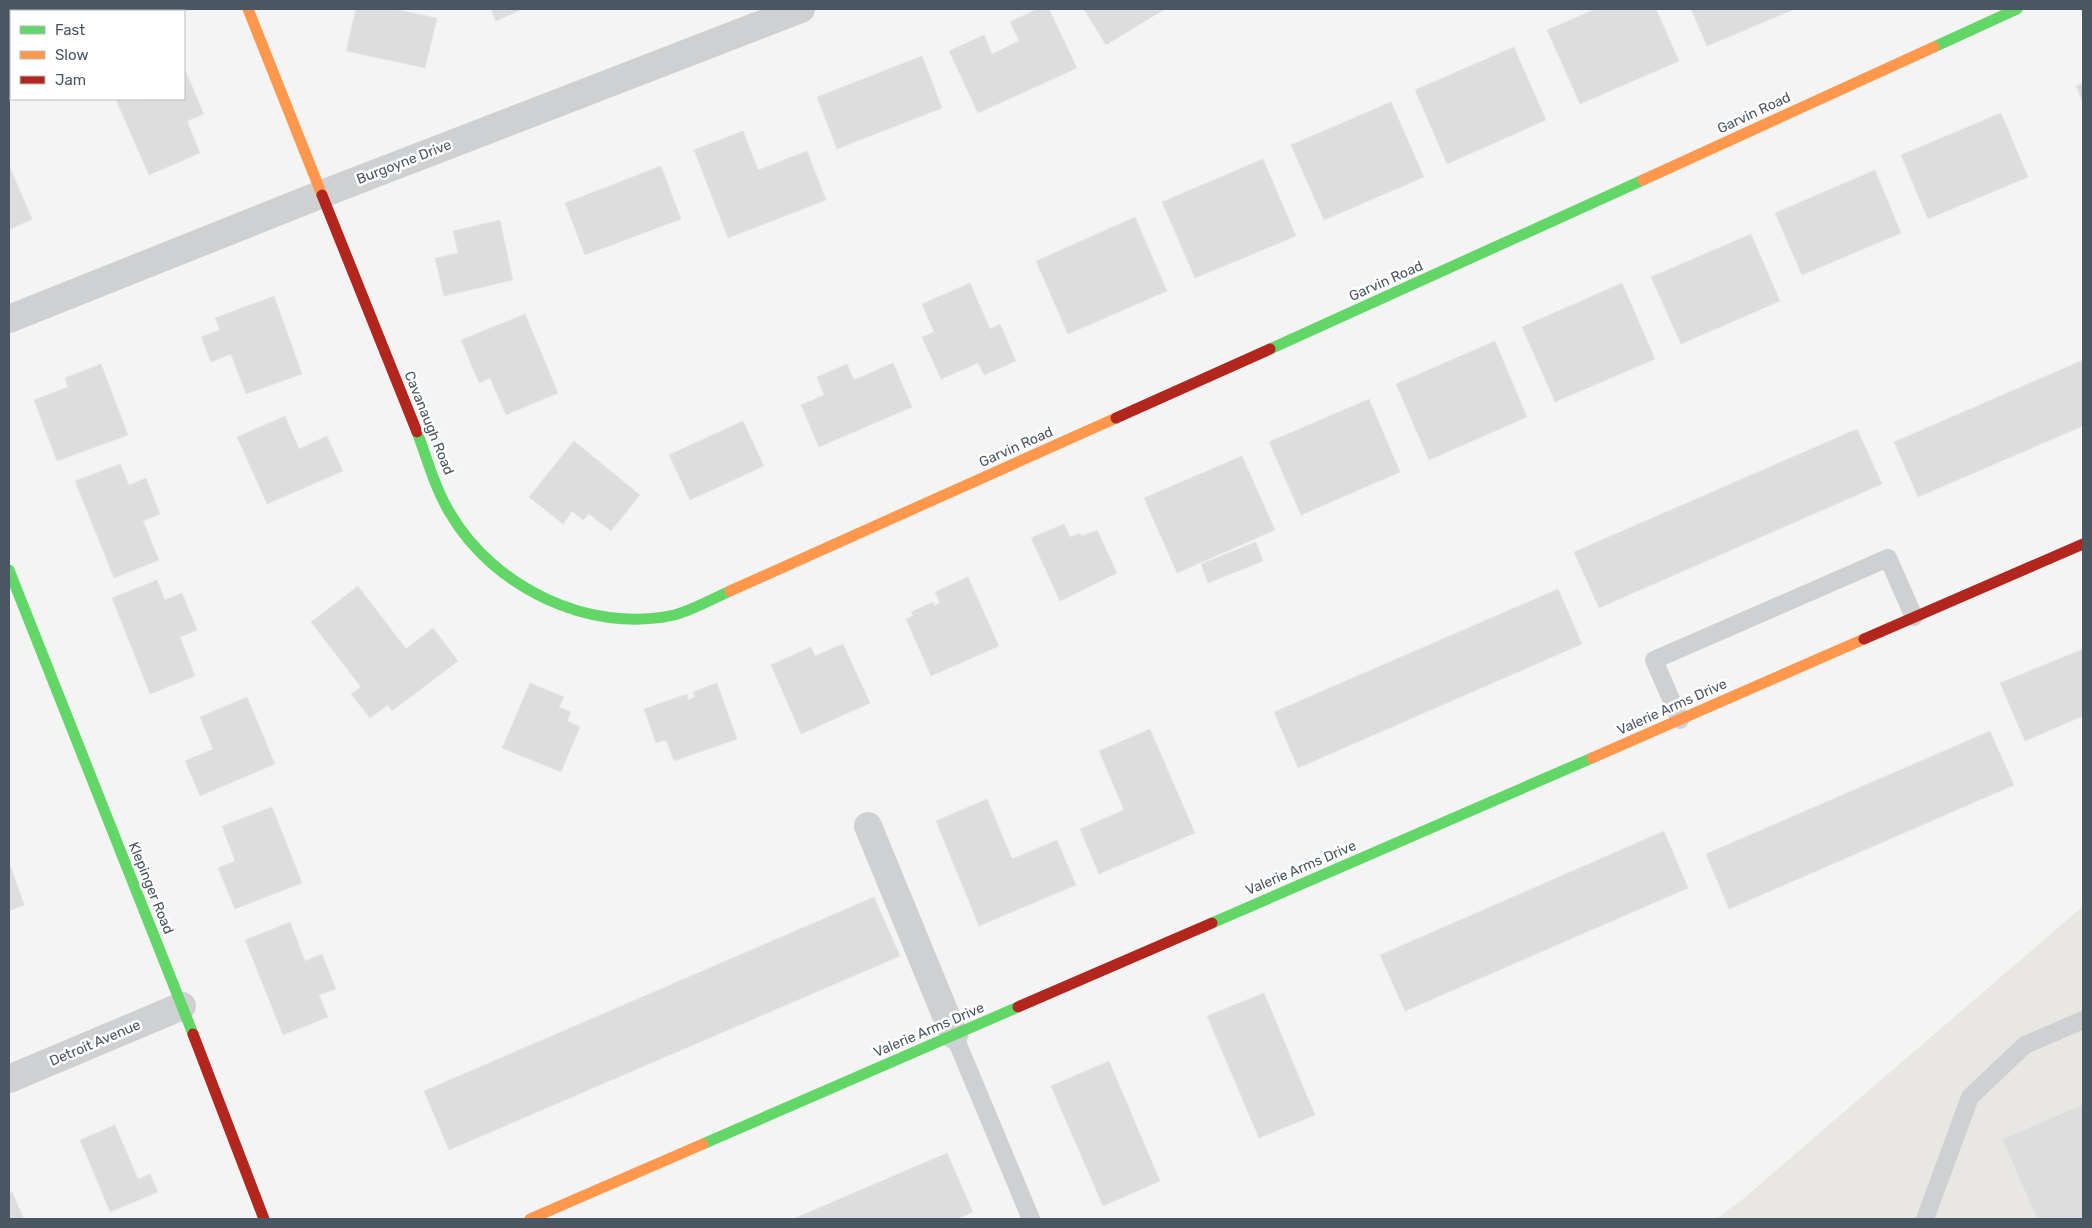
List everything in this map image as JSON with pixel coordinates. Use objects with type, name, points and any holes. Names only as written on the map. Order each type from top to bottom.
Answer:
[{"type":"street","name":"Cavanaugh Road","points":[[248,9],[449,512],[488,562],[514,581],[548,600],[585,612],[619,618],[650,618],[675,614],[765,576]]},
{"type":"street","name":"Burgoyne Drive","points":[[9,319],[322,194],[801,9]]},
{"type":"street","name":"Garvin Road","points":[[765,576],[1411,286],[2017,9]]},
{"type":"street","name":"Valerie Arms Drive","points":[[530,1219],[2083,544]]},
{"type":"street","name":"Klepinger Road","points":[[9,570],[182,1006],[264,1219]]},
{"type":"street","points":[[868,826],[954,1035]]},
{"type":"street","name":"Detroit Avenue","points":[[9,1079],[182,1006]]},
{"type":"lane","points":[[1680,720],[1654,660],[1888,558],[1914,618]]},
{"type":"lane","points":[[1925,1219],[1970,1097],[2026,1045],[2083,1020]]},
{"type":"lane","points":[[954,1035],[1031,1219]]},
{"type":"shaded area","points":[[2083,906],[2083,1219],[1716,1219],[1743,1199]]},
{"type":"building","points":[[82,9],[134,10],[82,10]]},
{"type":"building","points":[[356,9],[393,9],[437,18],[425,68],[346,51]]},
{"type":"building","points":[[491,9],[523,9],[496,21]]},
{"type":"building","points":[[1037,9],[1049,9],[1077,68],[978,113],[949,51],[984,35],[992,54],[1019,41],[1010,22]]},
{"type":"building","points":[[1084,9],[1165,9],[1106,45]]},
{"type":"building","points":[[1596,9],[1656,9],[1679,61],[1580,104],[1547,30]]},
{"type":"building","points":[[1691,9],[1795,9],[1707,46]]},
{"type":"building","points":[[1514,47],[1546,120],[1447,164],[1415,90]]},
{"type":"building","points":[[922,56],[942,108],[837,149],[817,97]]},
{"type":"building","points":[[185,70],[204,114],[187,121],[200,153],[149,175],[116,100],[185,100]]},
{"type":"building","points":[[2083,83],[2083,103],[2076,86]]},
{"type":"building","points":[[1391,102],[1424,177],[1324,220],[1291,145]]},
{"type":"building","points":[[2001,113],[2028,177],[1928,219],[1901,155]]},
{"type":"building","points":[[743,131],[758,170],[807,151],[826,200],[728,238],[694,150]]},
{"type":"building","points":[[1263,159],[1296,236],[1195,278],[1162,202]]},
{"type":"building","points":[[9,165],[32,219],[9,230]]},
{"type":"building","points":[[661,166],[681,219],[585,255],[565,203]]},
{"type":"building","points":[[1875,170],[1901,233],[1802,275],[1775,213]]},
{"type":"building","points":[[1135,217],[1167,291],[1068,334],[1036,261]]},
{"type":"building","points":[[500,220],[513,280],[444,296],[435,258],[458,253],[453,231]]},
{"type":"building","points":[[1751,234],[1780,301],[1681,344],[1651,277]]},
{"type":"building","points":[[970,283],[990,329],[1000,324],[1016,361],[984,375],[978,363],[941,379],[922,337],[934,332],[922,304]]},
{"type":"building","points":[[1622,283],[1655,359],[1555,402],[1522,327]]},
{"type":"building","points":[[274,296],[302,374],[246,394],[231,354],[211,362],[201,337],[220,330],[215,318]]},
{"type":"building","points":[[525,314],[558,393],[506,415],[490,378],[479,383],[461,340]]},
{"type":"building","points":[[1495,341],[1527,417],[1429,460],[1396,384]]},
{"type":"building","points":[[2083,360],[2083,426],[1918,497],[1894,442]]},
{"type":"building","points":[[893,363],[912,407],[819,447],[801,405],[824,395],[817,377],[847,364],[854,380]]},
{"type":"building","points":[[101,364],[128,435],[57,461],[34,400],[68,387],[65,378]]},
{"type":"building","points":[[1369,399],[1400,472],[1301,515],[1269,442]]},
{"type":"building","points":[[285,416],[299,449],[327,436],[343,471],[267,504],[237,437]]},
{"type":"building","points":[[743,421],[764,466],[690,500],[669,455]]},
{"type":"building","points":[[1857,429],[1882,484],[1599,608],[1574,552]]},
{"type":"building","points":[[574,441],[640,495],[611,531],[589,514],[583,520],[572,511],[563,524],[529,497]]},
{"type":"building","points":[[1242,456],[1275,530],[1177,573],[1144,498]]},
{"type":"building","points":[[120,464],[129,485],[146,478],[160,514],[143,521],[159,560],[114,578],[75,481]]},
{"type":"building","points":[[1064,524],[1070,537],[1080,533],[1082,536],[1097,530],[1117,573],[1060,601],[1031,538]]},
{"type":"building","points":[[1256,542],[1263,561],[1208,583],[1201,564]]},
{"type":"building","points":[[968,577],[999,646],[931,676],[906,619],[913,616],[911,612],[933,602],[934,606],[940,603],[935,592]]},
{"type":"building","points":[[157,580],[165,600],[182,593],[197,630],[180,637],[195,676],[150,694],[112,598]]},
{"type":"building","points":[[358,586],[406,649],[433,628],[458,661],[392,711],[388,705],[370,718],[351,694],[361,687],[311,622]]},
{"type":"building","points":[[1558,589],[1582,644],[1298,768],[1274,712]]},
{"type":"building","points":[[843,644],[870,703],[801,734],[771,665],[811,647],[815,656]]},
{"type":"building","points":[[2083,649],[2083,716],[2025,741],[2000,683]]},
{"type":"building","points":[[530,683],[564,697],[559,707],[571,712],[567,721],[580,727],[561,772],[502,748]]},
{"type":"building","points":[[717,683],[737,739],[674,761],[666,740],[656,743],[644,709],[687,694],[688,700],[695,697],[693,692]]},
{"type":"building","points":[[247,697],[275,764],[200,796],[185,761],[213,749],[200,717]]},
{"type":"building","points":[[1150,729],[1195,833],[1099,874],[1080,829],[1124,810],[1099,751]]},
{"type":"building","points":[[1990,731],[2014,785],[1729,909],[1706,854]]},
{"type":"building","points":[[987,799],[1012,859],[1057,840],[1076,885],[979,926],[936,821]]},
{"type":"building","points":[[272,807],[302,883],[235,909],[218,868],[235,861],[222,826]]},
{"type":"building","points":[[1664,831],[1688,888],[1405,1011],[1380,955]]},
{"type":"building","points":[[9,862],[24,905],[9,911]]},
{"type":"building","points":[[874,897],[900,956],[449,1150],[424,1091]]},
{"type":"building","points":[[290,922],[305,961],[322,954],[336,989],[319,995],[328,1017],[283,1035],[245,940]]},
{"type":"building","points":[[1264,993],[1315,1115],[1259,1138],[1207,1016]]},
{"type":"building","points":[[1109,1061],[1160,1181],[1103,1206],[1051,1086]]},
{"type":"building","points":[[2083,1104],[2083,1219],[2037,1219],[2002,1139]]},
{"type":"building","points":[[115,1125],[138,1179],[150,1174],[158,1192],[110,1212],[80,1140]]},
{"type":"building","points":[[947,1153],[973,1212],[957,1219],[793,1219]]},
{"type":"building","points":[[12,1192],[24,1219],[9,1219],[9,1194]]},
{"type":"traffic: fast","points":[[1934,47],[2017,9]]},
{"type":"traffic: fast","points":[[1270,349],[1643,180]]},
{"type":"traffic: fast","points":[[417,432],[440,494],[450,513],[468,539],[491,563],[517,583],[546,599],[577,611],[609,617],[642,619],[681,613],[730,591]]},
{"type":"traffic: fast","points":[[9,570],[193,1034]]},
{"type":"traffic: fast","points":[[1212,923],[1592,758]]},
{"type":"traffic: fast","points":[[703,1144],[1018,1007]]},
{"type":"traffic: slow","points":[[248,9],[322,195]]},
{"type":"traffic: slow","points":[[1643,180],[1934,47]]},
{"type":"traffic: slow","points":[[730,591],[1116,418]]},
{"type":"traffic: slow","points":[[1592,758],[1864,639]]},
{"type":"traffic: slow","points":[[530,1219],[703,1144]]},
{"type":"traffic: jam","points":[[322,195],[417,432]]},
{"type":"traffic: jam","points":[[1116,418],[1270,349]]},
{"type":"traffic: jam","points":[[1864,639],[2083,544]]},
{"type":"traffic: jam","points":[[1018,1007],[1212,923]]},
{"type":"traffic: jam","points":[[193,1034],[264,1219]]}]
